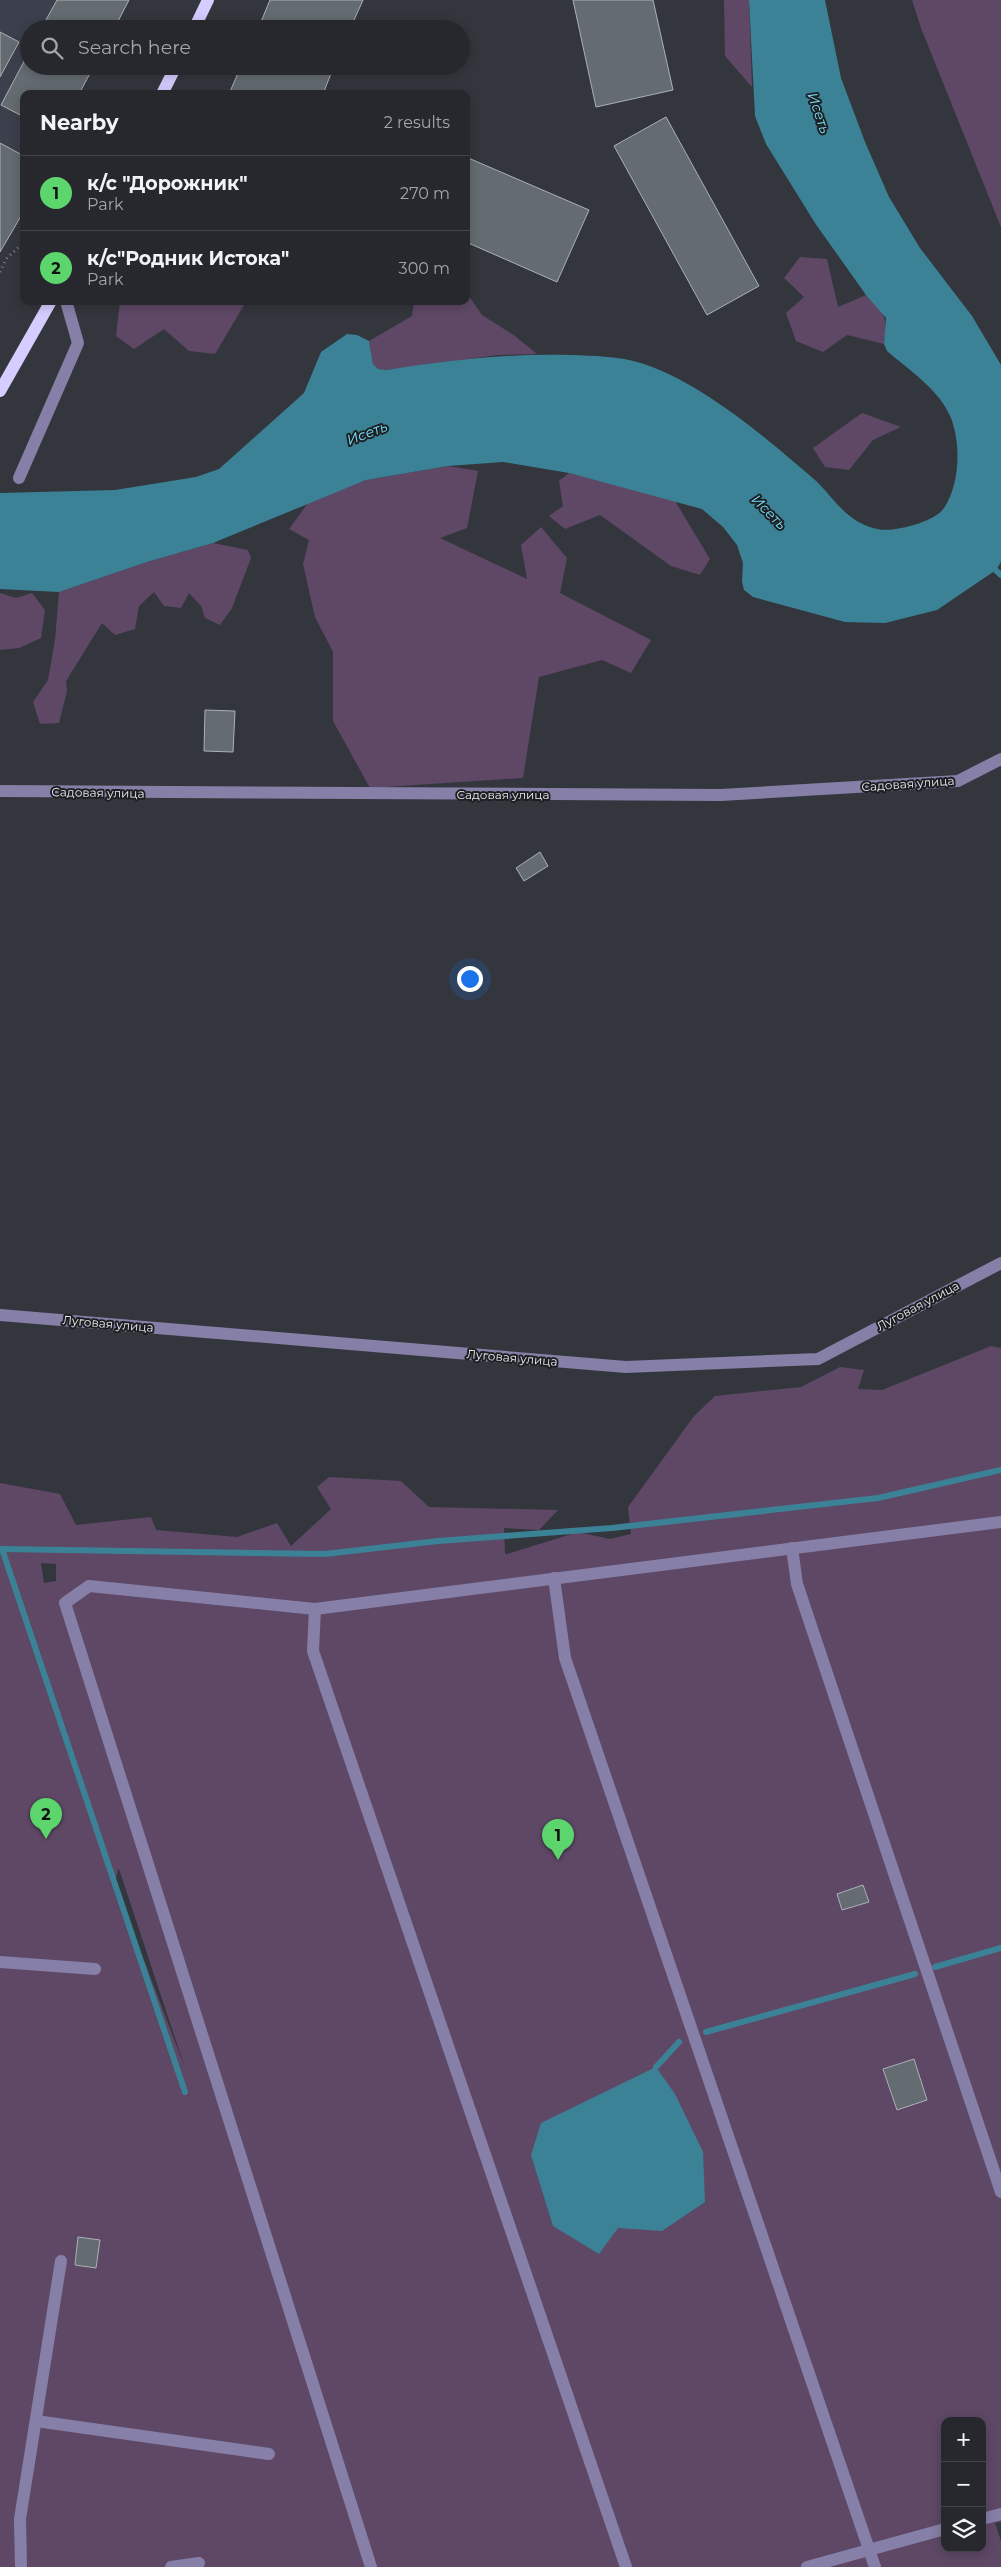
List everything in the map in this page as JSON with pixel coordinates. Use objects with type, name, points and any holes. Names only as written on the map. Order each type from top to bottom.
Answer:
[{"type":"main road","points":[[198,20],[208,0]]},
{"type":"main road","points":[[164,90],[172,75]]},
{"type":"main road","points":[[0,391],[50,305]]},
{"type":"street","points":[[19,478],[78,343],[67,305]]},
{"type":"street","name":"Садовая улица","points":[[0,792],[721,795],[958,782],[1001,759]]},
{"type":"street","name":"Луговая улица","points":[[0,1315],[626,1367],[818,1359],[1001,1263]]},
{"type":"street","points":[[371,2567],[65,1603],[89,1586],[315,1608],[1001,1522]]},
{"type":"street","points":[[792,1548],[797,1584],[1001,2192]]},
{"type":"street","points":[[554,1578],[565,1658],[875,2567]]},
{"type":"street","points":[[315,1608],[313,1651],[626,2567]]},
{"type":"street","points":[[0,1962],[95,1968]]},
{"type":"street","points":[[20,2567],[20,2519],[61,2261]]},
{"type":"street","points":[[36,2420],[269,2454]]},
{"type":"street","points":[[986,2518],[1001,2514]]},
{"type":"street","points":[[807,2567],[941,2530]]},
{"type":"street","points":[[171,2567],[199,2563]]},
{"type":"path","points":[[0,272],[6,259],[20,246]]},
{"type":"shaded area","points":[[0,0],[119,0],[109,20],[20,20],[20,75],[27,75],[25,90],[20,90],[20,190],[0,228]]},
{"type":"shaded area","points":[[724,0],[749,0],[752,87],[725,56]]},
{"type":"shaded area","points":[[912,0],[1001,0],[1001,227],[921,28]]},
{"type":"shaded area","points":[[800,257],[827,259],[838,307],[866,295],[872,301],[884,316],[886,327],[884,344],[847,335],[823,352],[796,341],[786,313],[804,297],[784,278]]},
{"type":"shaded area","points":[[470,298],[482,315],[515,336],[537,354],[498,355],[387,370],[378,369],[373,364],[369,341],[412,316],[413,305],[470,305]]},
{"type":"shaded area","points":[[120,305],[244,305],[215,354],[189,351],[164,329],[134,349],[116,336]]},
{"type":"shaded area","points":[[862,413],[901,427],[873,440],[849,470],[825,467],[813,448]]},
{"type":"shaded area","points":[[448,466],[478,471],[467,528],[440,538],[527,579],[521,545],[541,527],[567,558],[560,593],[651,640],[631,673],[602,660],[539,677],[523,778],[370,788],[333,721],[333,652],[315,617],[303,564],[309,540],[289,529],[308,503],[366,480]]},
{"type":"shaded area","points":[[569,473],[675,501],[710,559],[700,575],[671,566],[600,515],[565,529],[549,516],[563,506],[559,481]]},
{"type":"shaded area","points":[[213,543],[248,550],[251,558],[232,608],[220,625],[205,618],[201,606],[189,593],[181,608],[164,606],[154,592],[139,606],[135,629],[115,635],[102,623],[66,681],[67,691],[59,723],[40,724],[33,702],[48,680],[55,640],[59,592],[147,562]]},
{"type":"shaded area","points":[[0,593],[16,598],[32,593],[45,610],[41,638],[19,648],[0,650]]},
{"type":"shaded area","points":[[991,1346],[1001,1348],[1001,2522],[995,2523],[1001,2541],[1001,2567],[0,2567],[0,1483],[60,1494],[76,1525],[151,1517],[156,1530],[237,1537],[277,1523],[291,1546],[331,1509],[317,1487],[329,1477],[401,1481],[429,1507],[558,1510],[539,1530],[504,1528],[505,1554],[507,1554],[578,1532],[610,1539],[631,1534],[628,1507],[694,1416],[715,1396],[801,1387],[840,1367],[864,1370],[858,1389],[882,1390]],"holes":[[[41,1563],[56,1564],[56,1581],[44,1583]],[[119,1869],[185,2068],[115,1884]]]},
{"type":"water","name":"Исеть","points":[[749,0],[825,0],[841,78],[865,142],[889,197],[920,248],[972,316],[1001,365],[1001,562],[996,570],[937,610],[885,623],[845,622],[753,597],[744,590],[742,582],[743,563],[737,545],[723,527],[702,509],[569,473],[503,462],[448,466],[366,480],[213,543],[147,562],[59,592],[0,589],[0,493],[115,490],[196,477],[219,469],[304,393],[321,352],[347,334],[357,335],[369,341],[373,364],[378,369],[387,370],[456,360],[526,355],[597,356],[637,362],[674,377],[713,399],[811,476],[849,516],[866,526],[884,530],[903,528],[923,522],[939,513],[949,498],[956,476],[956,440],[951,418],[932,389],[887,351],[884,344],[886,318],[866,295],[815,223],[766,144],[755,116]]},
{"type":"water","points":[[656,2067],[675,2094],[703,2152],[705,2202],[662,2231],[618,2228],[599,2254],[553,2226],[531,2155],[541,2123]]},
{"type":"building","points":[[57,0],[129,0],[119,20],[46,20]]},
{"type":"building","points":[[270,0],[363,0],[354,20],[262,20]]},
{"type":"building","points":[[573,0],[653,0],[673,90],[596,107]]},
{"type":"building","points":[[0,32],[19,42],[0,77]]},
{"type":"building","points":[[20,69],[20,75],[89,75],[81,90],[20,90],[20,115],[1,105]]},
{"type":"building","points":[[237,75],[330,75],[325,90],[231,90]]},
{"type":"building","points":[[666,117],[759,286],[707,315],[614,146]]},
{"type":"building","points":[[0,143],[20,154],[20,218],[0,252]]},
{"type":"building","points":[[470,159],[589,210],[557,282],[470,244]]},
{"type":"building","points":[[205,710],[235,711],[233,752],[204,751]]},
{"type":"building","points":[[540,852],[548,866],[524,881],[516,868]]},
{"type":"building","points":[[863,1885],[869,1902],[842,1910],[837,1894]]},
{"type":"building","points":[[914,2059],[927,2100],[897,2110],[883,2069]]},
{"type":"building","points":[[78,2237],[100,2240],[96,2268],[75,2265]]},
{"type":"waterway","points":[[991,566],[1001,575]]},
{"type":"waterway","points":[[0,1549],[325,1554],[438,1541],[612,1528],[878,1498],[1001,1470]]},
{"type":"waterway","points":[[2,1549],[185,2092]]},
{"type":"waterway","points":[[935,1967],[1001,1948]]},
{"type":"waterway","points":[[706,2032],[915,1974]]},
{"type":"waterway","points":[[656,2067],[679,2042]]},
{"type":"place","name":"к/с\"Родник Истока\"","points":[[46,1839]]},
{"type":"place","name":"к/с \"Дорожник\"","points":[[558,1860]]}]
